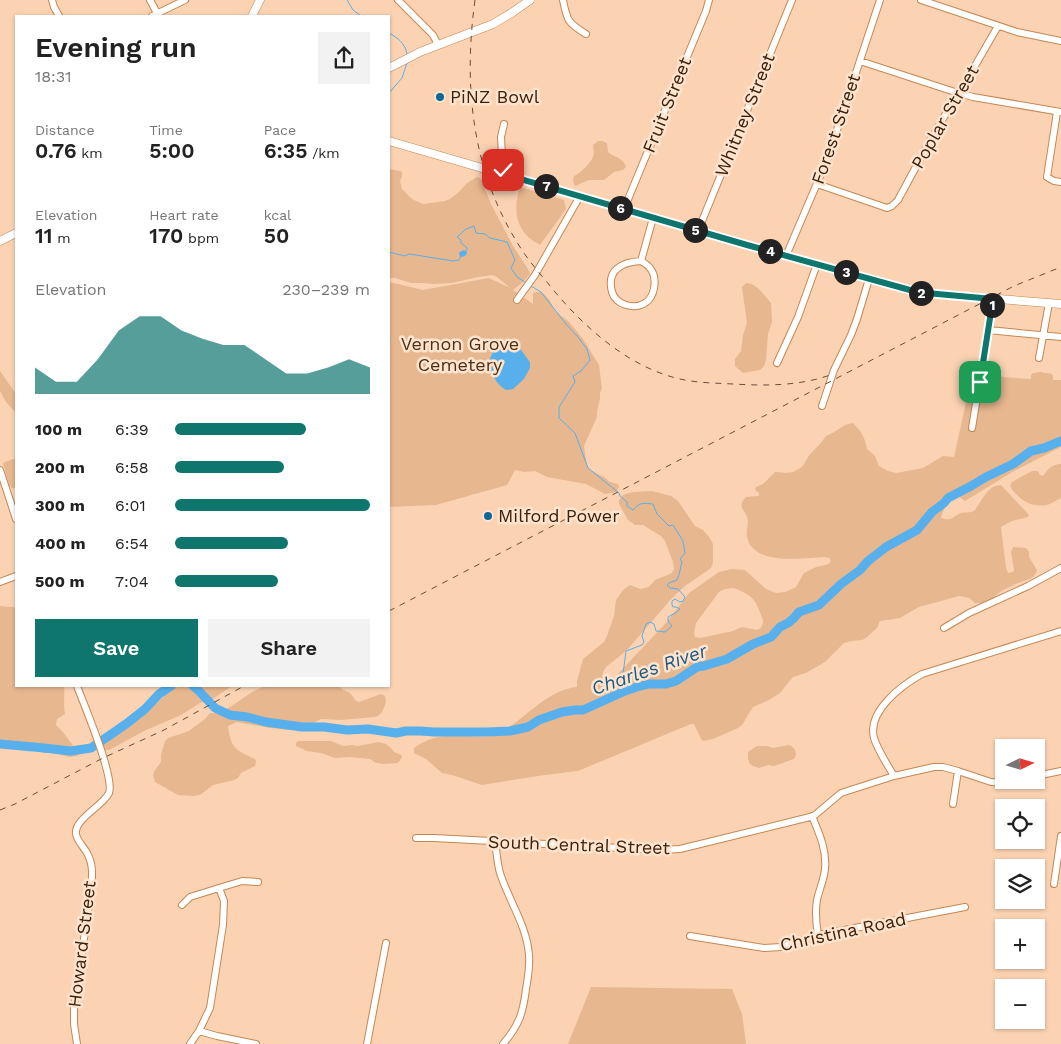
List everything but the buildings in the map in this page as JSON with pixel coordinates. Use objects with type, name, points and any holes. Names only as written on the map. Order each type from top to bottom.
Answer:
[{"type":"main road","points":[[252,15],[260,0]]},
{"type":"main road","points":[[390,67],[412,56],[497,22],[530,0]]},
{"type":"main road","points":[[390,141],[698,231],[922,293],[1061,304]]},
{"type":"main road","points":[[0,241],[15,234]]},
{"type":"street","points":[[52,0],[58,15]]},
{"type":"street","points":[[150,0],[154,15],[184,0]]},
{"type":"street","points":[[398,0],[433,35],[438,45]]},
{"type":"street","points":[[563,0],[569,21],[574,27],[586,34]]},
{"type":"street","name":"Fruit Street","points":[[624,209],[709,0]]},
{"type":"street","name":"Whitney Street","points":[[698,231],[792,0]]},
{"type":"street","name":"Forest Street","points":[[786,256],[827,160],[880,0]]},
{"type":"street","points":[[921,0],[998,26],[1061,41]]},
{"type":"street","name":"Poplar Street","points":[[817,184],[887,208],[891,207],[898,200],[926,147],[998,26]]},
{"type":"street","points":[[860,61],[973,97],[1059,112],[1047,177],[1061,182]]},
{"type":"street","points":[[503,174],[501,137],[504,124]]},
{"type":"street","points":[[518,300],[580,196]]},
{"type":"street","points":[[641,261],[653,218]]},
{"type":"street","points":[[641,261],[653,273],[655,283],[653,292],[650,299],[644,304],[625,305],[618,301],[612,292],[612,276],[619,266],[641,261]]},
{"type":"street","points":[[777,364],[798,316],[817,264]]},
{"type":"street","points":[[822,406],[835,367],[857,319],[868,279]]},
{"type":"street","points":[[972,428],[993,299]]},
{"type":"street","points":[[1039,358],[1049,303]]},
{"type":"street","points":[[988,330],[1061,337]]},
{"type":"street","points":[[0,470],[15,516]]},
{"type":"street","points":[[944,628],[969,612],[1028,586],[1061,568]]},
{"type":"street","points":[[0,582],[15,576]]},
{"type":"street","points":[[894,776],[876,744],[873,730],[875,718],[885,703],[911,680],[922,674],[1061,630]]},
{"type":"street","name":"Howard Street","points":[[77,687],[101,751],[110,790],[76,827],[76,834],[92,864],[91,891],[74,1006],[77,1044]]},
{"type":"street","name":"South Central Street","points":[[416,838],[672,850],[812,816],[842,793],[894,776],[934,767],[943,767],[995,782]]},
{"type":"street","points":[[953,804],[958,771]]},
{"type":"street","points":[[1045,774],[1061,771]]},
{"type":"street","points":[[812,816],[825,852],[825,869],[817,898],[815,915],[818,935]]},
{"type":"street","points":[[1054,884],[1061,836]]},
{"type":"street","points":[[495,842],[501,875],[524,931],[529,955],[523,1009],[513,1032],[503,1044]]},
{"type":"street","points":[[182,906],[190,898],[219,888],[242,881],[258,882]]},
{"type":"street","points":[[190,1044],[199,1031],[210,1008],[223,924],[224,901],[219,888]]},
{"type":"street","name":"Christina Road","points":[[690,936],[764,948],[781,947],[818,935],[965,906]]},
{"type":"street","points":[[367,1044],[386,943]]},
{"type":"street","points":[[199,1031],[256,1044]]},
{"type":"green space","points":[[598,141],[607,143],[608,152],[621,159],[626,167],[623,170],[614,172],[604,180],[589,180],[575,186],[574,176],[583,170],[591,160],[594,154],[593,145]]},
{"type":"green space","name":"Vernon Grove Cemetery","points":[[390,169],[402,172],[400,181],[402,189],[412,199],[423,204],[450,199],[467,183],[477,177],[481,179],[491,204],[530,274],[513,290],[533,304],[533,293],[541,292],[544,294],[555,311],[569,322],[583,339],[599,365],[602,389],[597,417],[584,446],[587,466],[590,470],[610,482],[618,484],[619,487],[616,492],[605,494],[586,484],[547,477],[535,471],[524,472],[515,470],[507,485],[436,505],[390,507],[390,282],[423,290],[489,278],[510,288],[492,275],[452,283],[433,284],[411,283],[390,278]]},
{"type":"green space","points":[[520,187],[564,200],[566,209],[540,245],[526,234],[518,220],[516,205]]},
{"type":"green space","points":[[746,283],[752,284],[759,289],[771,303],[772,322],[768,334],[764,366],[760,370],[743,373],[735,366],[735,359],[741,351],[747,323],[742,287]]},
{"type":"green space","points":[[0,371],[15,393],[15,412],[6,402],[0,391]]},
{"type":"green space","points":[[1033,373],[1050,374],[1053,375],[1053,380],[1061,380],[1061,447],[1014,471],[965,501],[958,496],[947,505],[941,518],[950,519],[961,513],[974,511],[988,491],[1001,485],[1029,515],[1001,527],[1006,568],[1008,573],[1014,570],[1011,552],[1013,547],[1026,548],[1037,570],[1032,577],[1003,590],[991,601],[975,603],[969,598],[959,596],[919,607],[900,618],[880,621],[877,628],[866,638],[844,643],[825,662],[806,673],[793,677],[780,693],[753,707],[742,725],[738,728],[713,739],[703,741],[694,724],[691,724],[578,771],[482,785],[442,773],[426,759],[414,753],[414,748],[437,737],[493,736],[517,722],[555,694],[577,687],[583,659],[604,642],[614,616],[616,600],[624,589],[630,585],[640,589],[649,587],[655,580],[672,573],[674,569],[673,562],[665,541],[661,536],[643,525],[635,525],[628,520],[619,504],[619,500],[623,495],[633,492],[652,491],[671,496],[678,501],[695,526],[703,530],[709,537],[713,544],[713,562],[711,568],[673,597],[626,651],[606,667],[602,677],[607,681],[614,681],[613,679],[666,623],[689,593],[719,572],[732,569],[745,570],[766,589],[776,593],[785,592],[796,587],[804,573],[816,567],[829,564],[831,560],[824,557],[792,559],[768,556],[751,546],[747,537],[748,521],[742,504],[746,497],[759,496],[759,493],[755,490],[756,487],[763,484],[775,472],[793,472],[802,467],[810,454],[826,436],[853,423],[862,434],[867,449],[875,456],[879,466],[888,471],[896,473],[923,468],[943,456],[954,457],[972,375],[1031,379]],"holes":[[[734,588],[756,603],[763,620],[761,628],[757,630],[742,627],[733,631],[700,638],[695,637],[696,623],[719,592]]]},
{"type":"green space","points":[[15,458],[15,488],[9,485],[3,463]]},
{"type":"green space","points":[[1061,464],[1061,498],[1050,504],[1041,506],[1025,502],[1010,486],[1012,482],[1032,471],[1038,471],[1043,476],[1050,467]]},
{"type":"green space","points":[[0,606],[15,608],[15,687],[64,687],[65,714],[57,719],[56,725],[79,754],[70,757],[36,750],[0,748]]},
{"type":"green space","points":[[168,687],[230,687],[181,715],[144,731],[109,750],[103,750],[102,744],[136,721],[162,698]]},
{"type":"green space","points":[[340,687],[359,702],[381,694],[385,696],[386,702],[378,716],[341,720],[321,719],[315,722],[312,731],[270,728],[237,722],[228,726],[231,740],[239,751],[255,759],[255,766],[241,773],[234,780],[213,785],[200,795],[194,796],[178,795],[155,782],[153,775],[161,762],[165,741],[168,738],[189,731],[210,713],[224,710],[260,688]]},
{"type":"green space","points":[[298,741],[331,741],[343,746],[358,746],[379,742],[386,744],[402,757],[397,763],[384,764],[376,763],[370,759],[335,758],[307,751],[296,746]]},
{"type":"green space","points":[[789,745],[795,750],[796,755],[794,759],[774,766],[768,765],[759,768],[749,763],[748,752],[757,746],[773,748]]},
{"type":"green space","points":[[591,987],[732,989],[742,1014],[746,1044],[568,1044]]},
{"type":"water","points":[[507,346],[516,346],[521,350],[530,362],[530,368],[524,379],[513,389],[506,390],[498,384],[492,374],[490,359],[493,352]]},
{"type":"waterway","points":[[347,0],[353,10],[360,15]]},
{"type":"waterway","points":[[390,34],[401,41],[407,54]]},
{"type":"waterway","points":[[390,92],[402,78],[407,63]]},
{"type":"waterway","points":[[464,253],[467,248],[457,237],[466,229],[474,226],[476,233],[485,234],[490,238],[507,242],[515,260],[511,268],[517,277],[525,282]]},
{"type":"waterway","points":[[390,252],[405,256],[409,254],[453,261],[459,260],[462,254]]},
{"type":"waterway","points":[[531,286],[541,292],[587,349],[590,360],[581,371],[573,376],[575,382],[559,407],[559,418],[575,433],[588,468],[619,493],[627,502],[627,506],[633,510],[642,504],[653,504],[657,514],[669,526],[673,525],[683,541],[685,553],[680,559],[682,562],[678,578],[667,585],[670,588],[678,589],[685,597],[680,602],[675,599],[672,601],[673,607],[680,609],[668,617],[668,621],[672,626],[665,632],[656,631],[654,624],[650,622],[646,624],[642,636],[644,642],[642,645],[626,651],[623,674],[616,681],[622,688],[618,694]]},
{"type":"waterway","name":"Charles River","points":[[194,687],[215,708],[230,715],[302,727],[347,730],[368,729],[396,733],[406,731],[510,731],[528,727],[539,720],[562,712],[583,710],[637,687],[676,681],[697,667],[727,659],[753,644],[771,637],[799,612],[819,605],[886,547],[917,530],[932,512],[948,498],[1013,464],[1031,451],[1061,441]]},
{"type":"waterway","name":"Charles River","points":[[0,744],[71,751],[91,748],[126,724],[170,687]]},
{"type":"railway","points":[[475,0],[470,65],[471,97],[475,128],[491,189],[504,218],[528,259],[581,320],[627,357],[662,374],[680,379],[706,383],[771,385],[809,381],[833,374]]},
{"type":"railway","points":[[390,610],[1014,286],[1061,267]]},
{"type":"railway","points":[[0,810],[103,758],[164,730],[242,687]]},
{"type":"place","name":"PiNZ Bowl","points":[[440,97]]},
{"type":"place","name":"Milford Power","points":[[488,516]]},
{"type":"route","points":[[503,170],[503,174],[910,290],[993,299],[980,382]]}]
